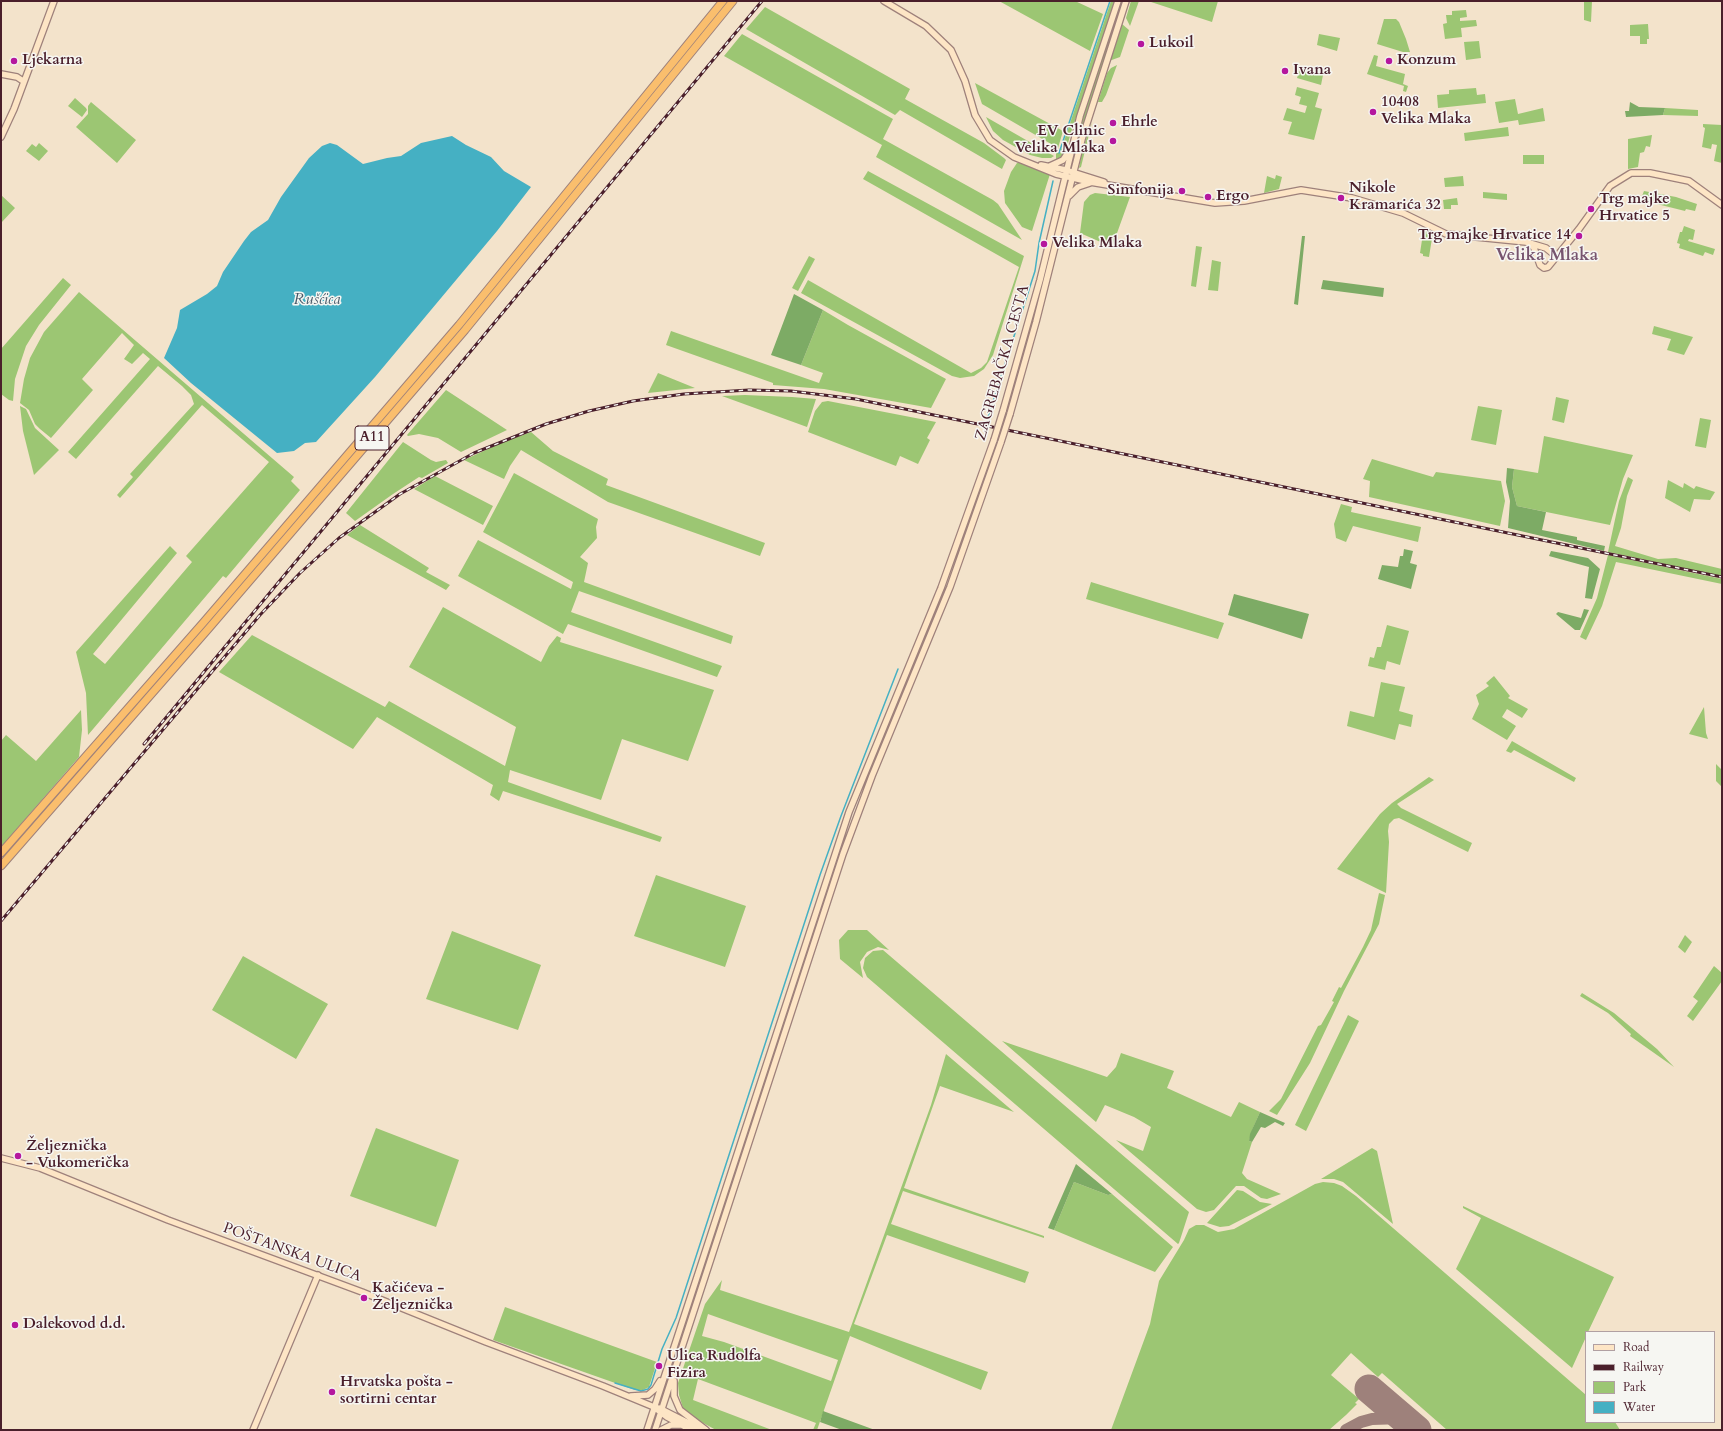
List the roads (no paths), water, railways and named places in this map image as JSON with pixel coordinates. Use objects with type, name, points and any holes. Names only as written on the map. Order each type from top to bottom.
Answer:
[{"type":"highway","name":"A11","points":[[1,854],[203,623],[459,325],[723,1]]},
{"type":"highway","name":"A11","points":[[1,866],[210,628],[465,330],[733,1]]},
{"type":"main road","points":[[1,136],[14,109],[23,81],[54,1]]},
{"type":"main road","points":[[884,1],[926,26],[951,50],[975,115],[990,140],[1014,157],[1107,184],[1196,201],[1215,203],[1236,202],[1305,190],[1360,200],[1411,217],[1450,236],[1488,238],[1530,243],[1546,248],[1558,256]]},
{"type":"main road","name":"ZAGREBAČKA CESTA","points":[[668,1367],[836,852],[857,792],[953,557],[994,440],[1036,294],[1072,148],[1118,1]]},
{"type":"main road","name":"ZAGREBAČKA CESTA","points":[[675,1369],[843,854],[872,776],[955,574],[1002,442],[1036,322],[1092,106],[1126,1]]},
{"type":"main road","points":[[1,74],[17,77],[23,81]]},
{"type":"main road","points":[[1050,166],[1063,160],[1072,148]]},
{"type":"main road","points":[[1038,165],[1050,166],[1066,173]]},
{"type":"main road","points":[[1530,243],[1534,248],[1539,263],[1544,268],[1548,267],[1587,219],[1610,186],[1626,175],[1636,172],[1683,179],[1698,186],[1722,205]]},
{"type":"main road","points":[[1073,175],[1094,183],[1107,184]]},
{"type":"main road","points":[[1068,198],[1078,187],[1094,183]]},
{"type":"main road","name":"POŠTANSKA ULICA","points":[[1,1158],[40,1168],[168,1220],[318,1275],[623,1394],[661,1411]]},
{"type":"main road","points":[[253,1430],[318,1275]]},
{"type":"main road","points":[[623,1394],[641,1396],[652,1393],[668,1367]]},
{"type":"main road","points":[[647,1430],[668,1367]]},
{"type":"main road","points":[[655,1430],[675,1369]]},
{"type":"main road","points":[[675,1369],[673,1391],[677,1404],[684,1413],[706,1430]]},
{"type":"main road","points":[[661,1411],[691,1430]]},
{"type":"main road","points":[[661,1411],[702,1430]]},
{"type":"main road","points":[[661,1430],[671,1425],[684,1426]]},
{"type":"water","name":"Rušćica","points":[[452,136],[466,145],[491,157],[504,171],[531,187],[497,231],[375,377],[316,442],[305,443],[294,451],[277,453],[191,383],[164,358],[177,328],[180,310],[207,294],[217,286],[223,272],[244,241],[251,232],[268,220],[281,197],[309,158],[322,146],[330,143],[337,145],[363,164],[401,156],[421,143]]},
{"type":"waterway","points":[[1059,153],[1110,1]]},
{"type":"waterway","points":[[988,417],[1035,271],[1039,243],[1053,181]]},
{"type":"waterway","points":[[615,1383],[641,1391],[648,1389],[651,1385],[662,1349],[676,1318],[820,875],[841,816],[898,669]]},
{"type":"railway","points":[[144,744],[762,1]]},
{"type":"railway","points":[[1,921],[260,615],[300,573],[339,538],[400,494],[474,453],[546,424],[589,411],[633,401],[684,394],[749,390],[791,391],[856,399],[1722,577]]},
{"type":"place","name":"Lukoil","points":[[1141,44]]},
{"type":"place","name":"Ljekarna","points":[[14,61]]},
{"type":"place","name":"Konzum","points":[[1389,61]]},
{"type":"place","name":"Ivana","points":[[1285,71]]},
{"type":"place","name":"10408 Velika Mlaka","points":[[1373,112]]},
{"type":"place","name":"Ehrle","points":[[1113,123]]},
{"type":"place","name":"EV Clinic Velika Mlaka","points":[[1113,141]]},
{"type":"place","name":"Simfonija","points":[[1182,191]]},
{"type":"place","name":"Ergo","points":[[1208,197]]},
{"type":"place","name":"Nikole Kramarića 32","points":[[1341,198]]},
{"type":"place","name":"Trg majke Hrvatice 5","points":[[1591,209]]},
{"type":"place","name":"Trg majke Hrvatice 14","points":[[1579,236]]},
{"type":"place","name":"Velika Mlaka","points":[[1044,244]]},
{"type":"place","name":"Željeznička - Vukomerička","points":[[18,1156]]},
{"type":"place","name":"Kačićeva - Željeznička","points":[[364,1298]]},
{"type":"place","name":"Dalekovod d.d.","points":[[15,1325]]},
{"type":"place","name":"Ulica Rudolfa Fizira","points":[[659,1366]]},
{"type":"place","name":"Hrvatska pošta - sortirni centar","points":[[332,1392]]},
{"type":"district","name":"Velika Mlaka","points":[[1547,256]]}]
